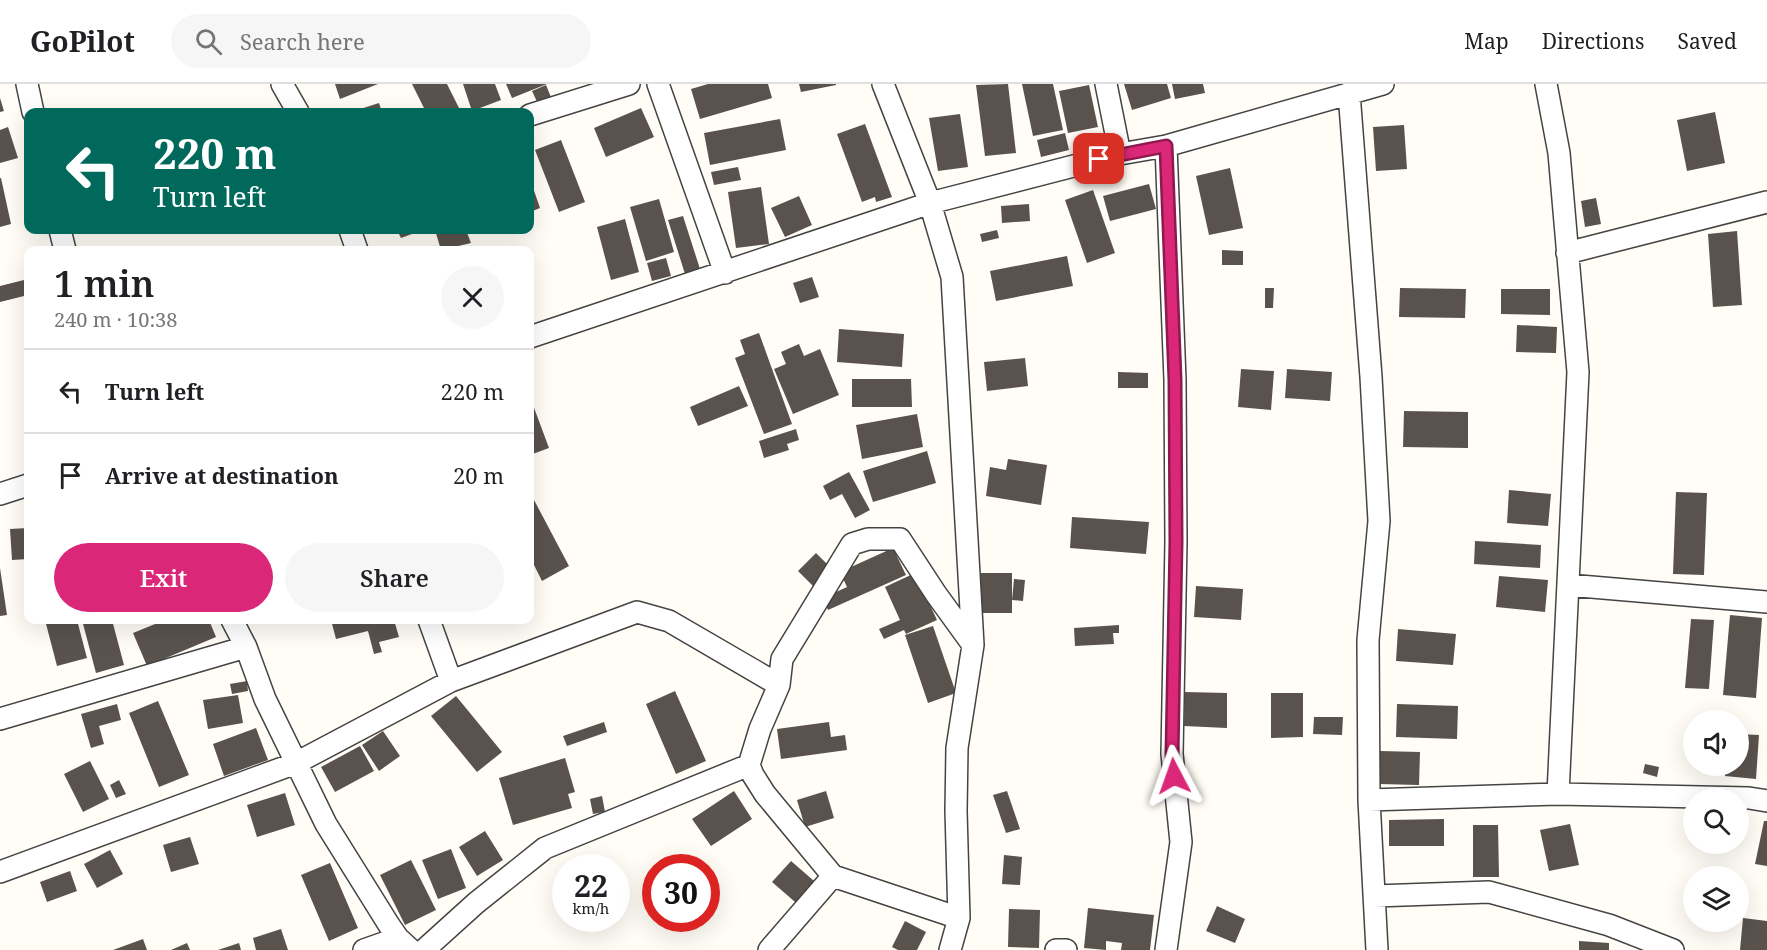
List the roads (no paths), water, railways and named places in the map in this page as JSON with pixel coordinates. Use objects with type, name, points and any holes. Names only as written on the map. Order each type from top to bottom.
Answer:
[{"type":"street","points":[[27,84],[32,108]]},
{"type":"street","points":[[282,84],[296,108]]},
{"type":"street","points":[[534,114],[629,84]]},
{"type":"street","points":[[658,84],[725,273]]},
{"type":"street","points":[[883,84],[930,203],[952,277],[973,645],[957,748],[959,918],[950,950]]},
{"type":"street","points":[[1106,84],[1120,154]]},
{"type":"street","points":[[534,336],[930,203],[1120,154],[1166,146],[1383,84]]},
{"type":"street","points":[[1546,84],[1559,153],[1578,372],[1558,794]]},
{"type":"street","points":[[1349,93],[1371,377],[1378,521],[1368,640],[1369,800],[1377,950]]},
{"type":"street","points":[[1166,146],[1175,380],[1176,542],[1172,754],[1181,842],[1166,950]]},
{"type":"street","points":[[1567,253],[1767,202]]},
{"type":"street","points":[[0,494],[24,486]]},
{"type":"street","points":[[959,918],[833,876],[765,794],[749,765],[760,729],[779,686],[782,659],[852,544],[859,540],[900,539],[973,645]]},
{"type":"street","points":[[1568,585],[1767,602]]},
{"type":"street","points":[[0,872],[296,763],[451,681],[638,612],[669,621],[779,686]]},
{"type":"street","points":[[233,624],[246,647],[265,699],[326,824],[405,944],[364,950]]},
{"type":"street","points":[[430,624],[451,681]]},
{"type":"street","points":[[0,719],[246,647]]},
{"type":"street","points":[[424,950],[476,903],[544,848],[749,765]]},
{"type":"street","points":[[1369,800],[1558,794],[1749,798],[1767,801]]},
{"type":"street","points":[[769,950],[833,876]]},
{"type":"street","points":[[1375,896],[1489,892],[1609,925],[1673,950]]},
{"type":"street","points":[[1056,950],[1066,950]]}]
